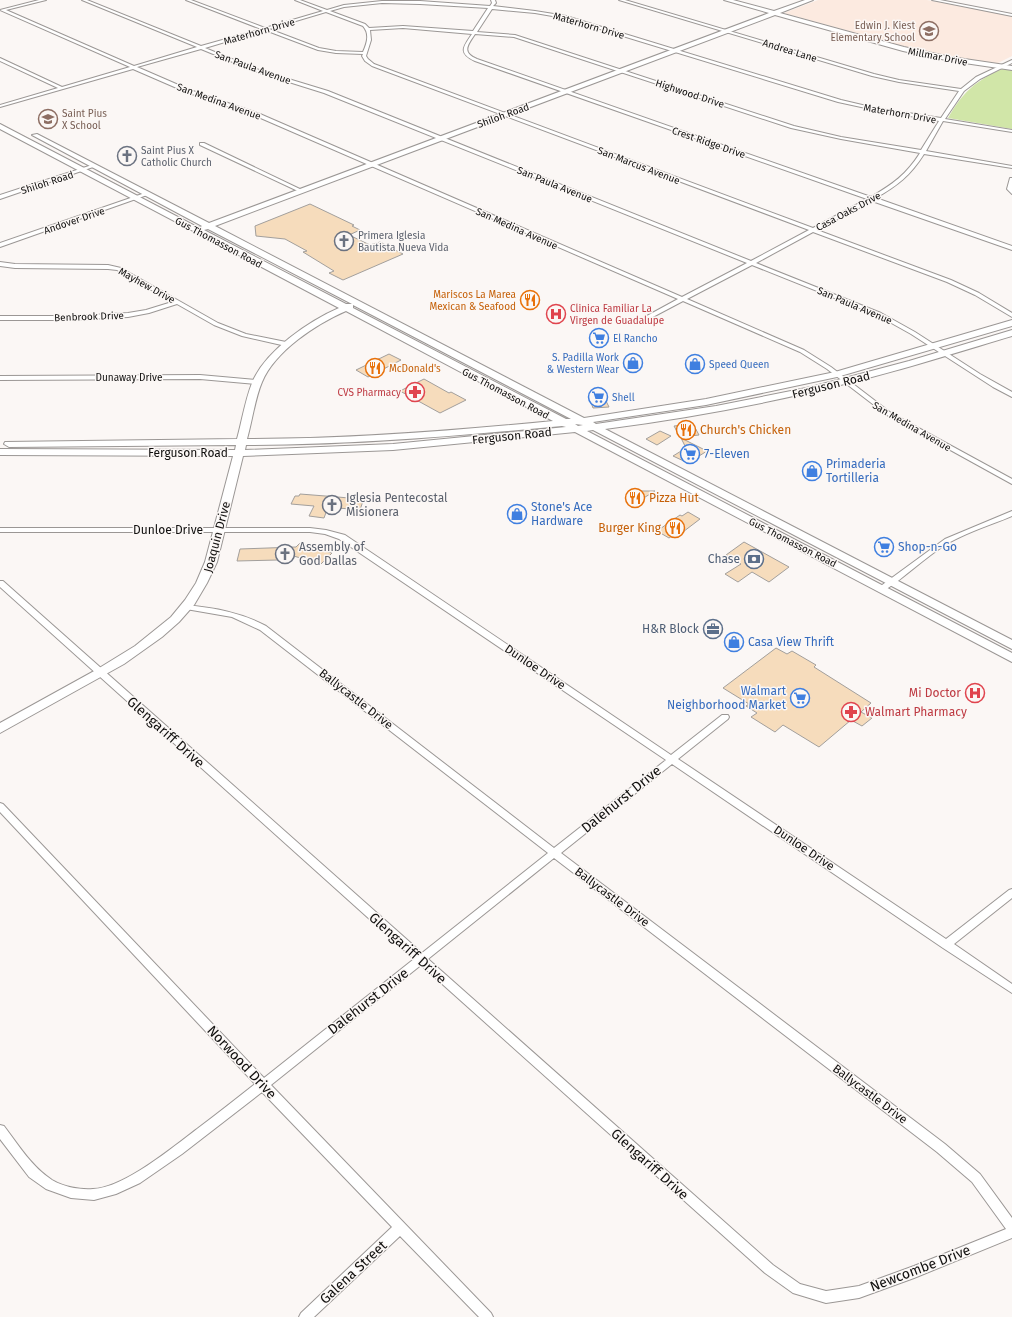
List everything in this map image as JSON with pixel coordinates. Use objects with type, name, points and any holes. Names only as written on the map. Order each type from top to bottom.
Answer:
[{"type":"main road","name":"Millmar Drive","points":[[727,0],[903,49],[1012,68]]},
{"type":"main road","name":"Shiloh Road","points":[[197,230],[810,0]]},
{"type":"main road","name":"Gus Thomasson Road","points":[[0,126],[490,385],[563,422],[579,425]]},
{"type":"main road","name":"Gus Thomasson Road","points":[[22,138],[29,132],[508,383],[579,425],[995,643],[1012,658]]},
{"type":"main road","name":"Joaquin Drive","points":[[0,729],[100,673],[143,646],[170,624],[186,607],[206,578],[257,382],[274,356],[286,344],[322,319],[356,304]]},
{"type":"main road","name":"Ferguson Road","points":[[0,444],[240,448],[312,451],[426,445],[579,425],[706,402],[837,374],[1012,323]]},
{"type":"main road","name":"Ferguson Road","points":[[579,425],[594,428],[745,404],[846,382],[1012,333]]},
{"type":"main road","points":[[424,350],[435,345]]},
{"type":"main road","points":[[490,385],[508,383]]},
{"type":"main road","name":"Ferguson Road","points":[[0,452],[240,448],[414,436],[563,422]]},
{"type":"main road","name":"Gus Thomasson Road","points":[[594,428],[743,511]]},
{"type":"main road","name":"Gus Thomasson Road","points":[[995,643],[1012,645]]},
{"type":"street","points":[[2,10],[44,0]]},
{"type":"street","name":"San Paula Avenue","points":[[84,0],[258,71],[326,92],[879,314],[896,323],[971,372],[1012,395]]},
{"type":"street","points":[[188,0],[326,51],[365,53],[370,33],[368,29],[359,22],[296,0]]},
{"type":"street","name":"Crest Ridge Drive","points":[[494,0],[491,8],[465,48],[467,55],[476,60],[1012,248]]},
{"type":"street","name":"Andrea Lane","points":[[621,0],[886,78],[962,90]]},
{"type":"street","points":[[934,0],[1012,15]]},
{"type":"street","name":"Materhorn Drive","points":[[0,106],[350,4],[386,1],[526,10],[565,17],[840,101],[875,109],[1012,131]]},
{"type":"street","name":"San Medina Avenue","points":[[2,10],[188,91],[258,115],[802,351],[837,374],[889,414],[1012,482]]},
{"type":"street","name":"Highwood Drive","points":[[368,29],[403,27],[500,34],[529,39],[794,127],[848,139],[1012,167]]},
{"type":"street","name":"San Marcus Avenue","points":[[365,53],[364,56],[366,60],[373,64],[954,284],[977,294],[1012,315]]},
{"type":"street","points":[[0,59],[62,88]]},
{"type":"street","name":"Casa Oaks Drive","points":[[647,318],[896,185],[914,168],[942,120],[962,90],[978,78],[1012,61]]},
{"type":"street","points":[[202,144],[302,191]]},
{"type":"street","name":"Shiloh Road","points":[[0,197],[94,166]]},
{"type":"street","points":[[1012,179],[1009,190],[1012,193]]},
{"type":"street","name":"Andover Drive","points":[[0,245],[148,194]]},
{"type":"street","name":"Mayhew Drive","points":[[0,264],[15,266],[108,267],[119,269],[216,324],[230,330],[286,344]]},
{"type":"street","name":"Benbrook Drive","points":[[0,318],[71,318],[128,315],[147,312],[177,302]]},
{"type":"street","name":"Dunaway Drive","points":[[0,378],[200,377],[257,382]]},
{"type":"street","points":[[887,586],[949,540],[1012,513]]},
{"type":"street","name":"Dunloe Drive","points":[[0,530],[310,530],[326,532],[342,537],[1012,989]]},
{"type":"street","name":"Glengariff Drive","points":[[0,583],[420,960],[769,1269],[797,1289],[826,1297]]},
{"type":"street","name":"Ballycastle Drive","points":[[186,607],[232,614],[247,618],[263,628],[554,853],[941,1148],[976,1178],[1012,1228]]},
{"type":"street","name":"Dalehurst Drive","points":[[0,1130],[32,1173],[50,1185],[71,1193],[94,1195],[116,1189],[136,1179],[178,1150],[263,1084],[725,717]]},
{"type":"street","name":"Norwood Drive","points":[[0,806],[263,1084],[487,1317]]},
{"type":"street","points":[[946,945],[1012,893]]},
{"type":"street","name":"Galena Street","points":[[305,1317],[401,1227]]},
{"type":"street","name":"Newcombe Drive","points":[[826,1297],[859,1292],[914,1272],[1012,1232]]},
{"type":"shaded area","name":"Edwin J. Kiest Elementary School","points":[[818,0],[927,0],[1012,16],[1012,56],[998,63],[993,63],[921,51],[784,13]]},
{"type":"green space","points":[[1002,69],[1012,70],[1012,129],[948,118],[959,101],[970,89],[984,78]]},
{"type":"building","name":"Primera Iglesia Bautista Nueva Vida","points":[[310,204],[354,225],[352,226],[360,230],[349,235],[370,245],[380,242],[403,254],[343,280],[329,273],[334,271],[303,252],[307,251],[285,239],[256,236],[255,226]]},
{"type":"building","name":"McDonald's","points":[[389,354],[401,360],[368,377],[356,370]]},
{"type":"building","name":"CVS Pharmacy","points":[[424,379],[449,393],[451,392],[466,400],[440,413],[400,391]]},
{"type":"building","name":"Shell","points":[[605,399],[609,407],[593,408],[590,400]]},
{"type":"building","name":"Church's Chicken","points":[[693,424],[699,435],[680,437],[674,426]]},
{"type":"building","name":"7-Eleven","points":[[660,431],[671,436],[657,445],[646,439]]},
{"type":"building","name":"7-Eleven","points":[[681,438],[707,451],[688,463],[673,456],[686,448]]},
{"type":"building","name":"Pizza Hut","points":[[639,491],[655,491],[637,502],[628,497]]},
{"type":"building","name":"Iglesia Pentecostal Misionera","points":[[300,494],[359,499],[359,501],[363,501],[360,510],[328,507],[324,518],[309,516],[314,506],[291,504],[295,496],[299,496]]},
{"type":"building","name":"Burger King","points":[[688,512],[700,519],[675,538],[672,536],[669,538],[657,531],[680,515],[682,516]]},
{"type":"building","name":"Chase","points":[[744,542],[789,567],[769,582],[752,572],[738,582],[725,574],[741,564],[726,555]]},
{"type":"building","name":"Assembly of God Dallas","points":[[300,543],[332,553],[321,564],[280,552],[278,560],[237,561],[240,549],[296,547]]},
{"type":"building","name":"Walmart Neighborhood Market","points":[[776,648],[787,654],[792,651],[816,665],[814,667],[871,703],[861,712],[872,718],[862,726],[851,720],[819,747],[783,725],[775,732],[751,717],[757,713],[746,706],[749,704],[723,688]]},
{"type":"place","name":"Edwin J. Kiest Elementary School","points":[[929,31]]},
{"type":"place","name":"Saint Pius X School","points":[[48,119]]},
{"type":"place","name":"Saint Pius X Catholic Church","points":[[127,156]]},
{"type":"place","name":"Primera Iglesia Bautista Nueva Vida","points":[[344,241]]},
{"type":"place","name":"Mariscos La Marea Mexican & Seafood","points":[[530,300]]},
{"type":"place","name":"Clinica Familiar La Virgen de Guadalupe","points":[[556,314]]},
{"type":"place","name":"El Rancho","points":[[599,338]]},
{"type":"place","name":"S. Padilla Work & Western Wear","points":[[633,363]]},
{"type":"place","name":"Speed Queen","points":[[695,364]]},
{"type":"place","name":"McDonald's","points":[[375,368]]},
{"type":"place","name":"CVS Pharmacy","points":[[415,392]]},
{"type":"place","name":"Shell","points":[[598,397]]},
{"type":"place","name":"Church's Chicken","points":[[686,430]]},
{"type":"place","name":"7-Eleven","points":[[690,454]]},
{"type":"place","name":"Primaderia Tortilleria","points":[[812,471]]},
{"type":"place","name":"Pizza Hut","points":[[635,498]]},
{"type":"place","name":"Iglesia Pentecostal Misionera","points":[[332,505]]},
{"type":"place","name":"Stone's Ace Hardware","points":[[517,514]]},
{"type":"place","name":"Burger King","points":[[675,528]]},
{"type":"place","name":"Shop-n-Go","points":[[884,547]]},
{"type":"place","name":"Assembly of God Dallas","points":[[285,554]]},
{"type":"place","name":"Chase","points":[[754,559]]},
{"type":"place","name":"H&R Block","points":[[713,629]]},
{"type":"place","name":"Casa View Thrift","points":[[734,642]]},
{"type":"place","name":"Mi Doctor","points":[[975,693]]},
{"type":"place","name":"Walmart Neighborhood Market","points":[[800,698]]},
{"type":"place","name":"Walmart Pharmacy","points":[[851,712]]}]
